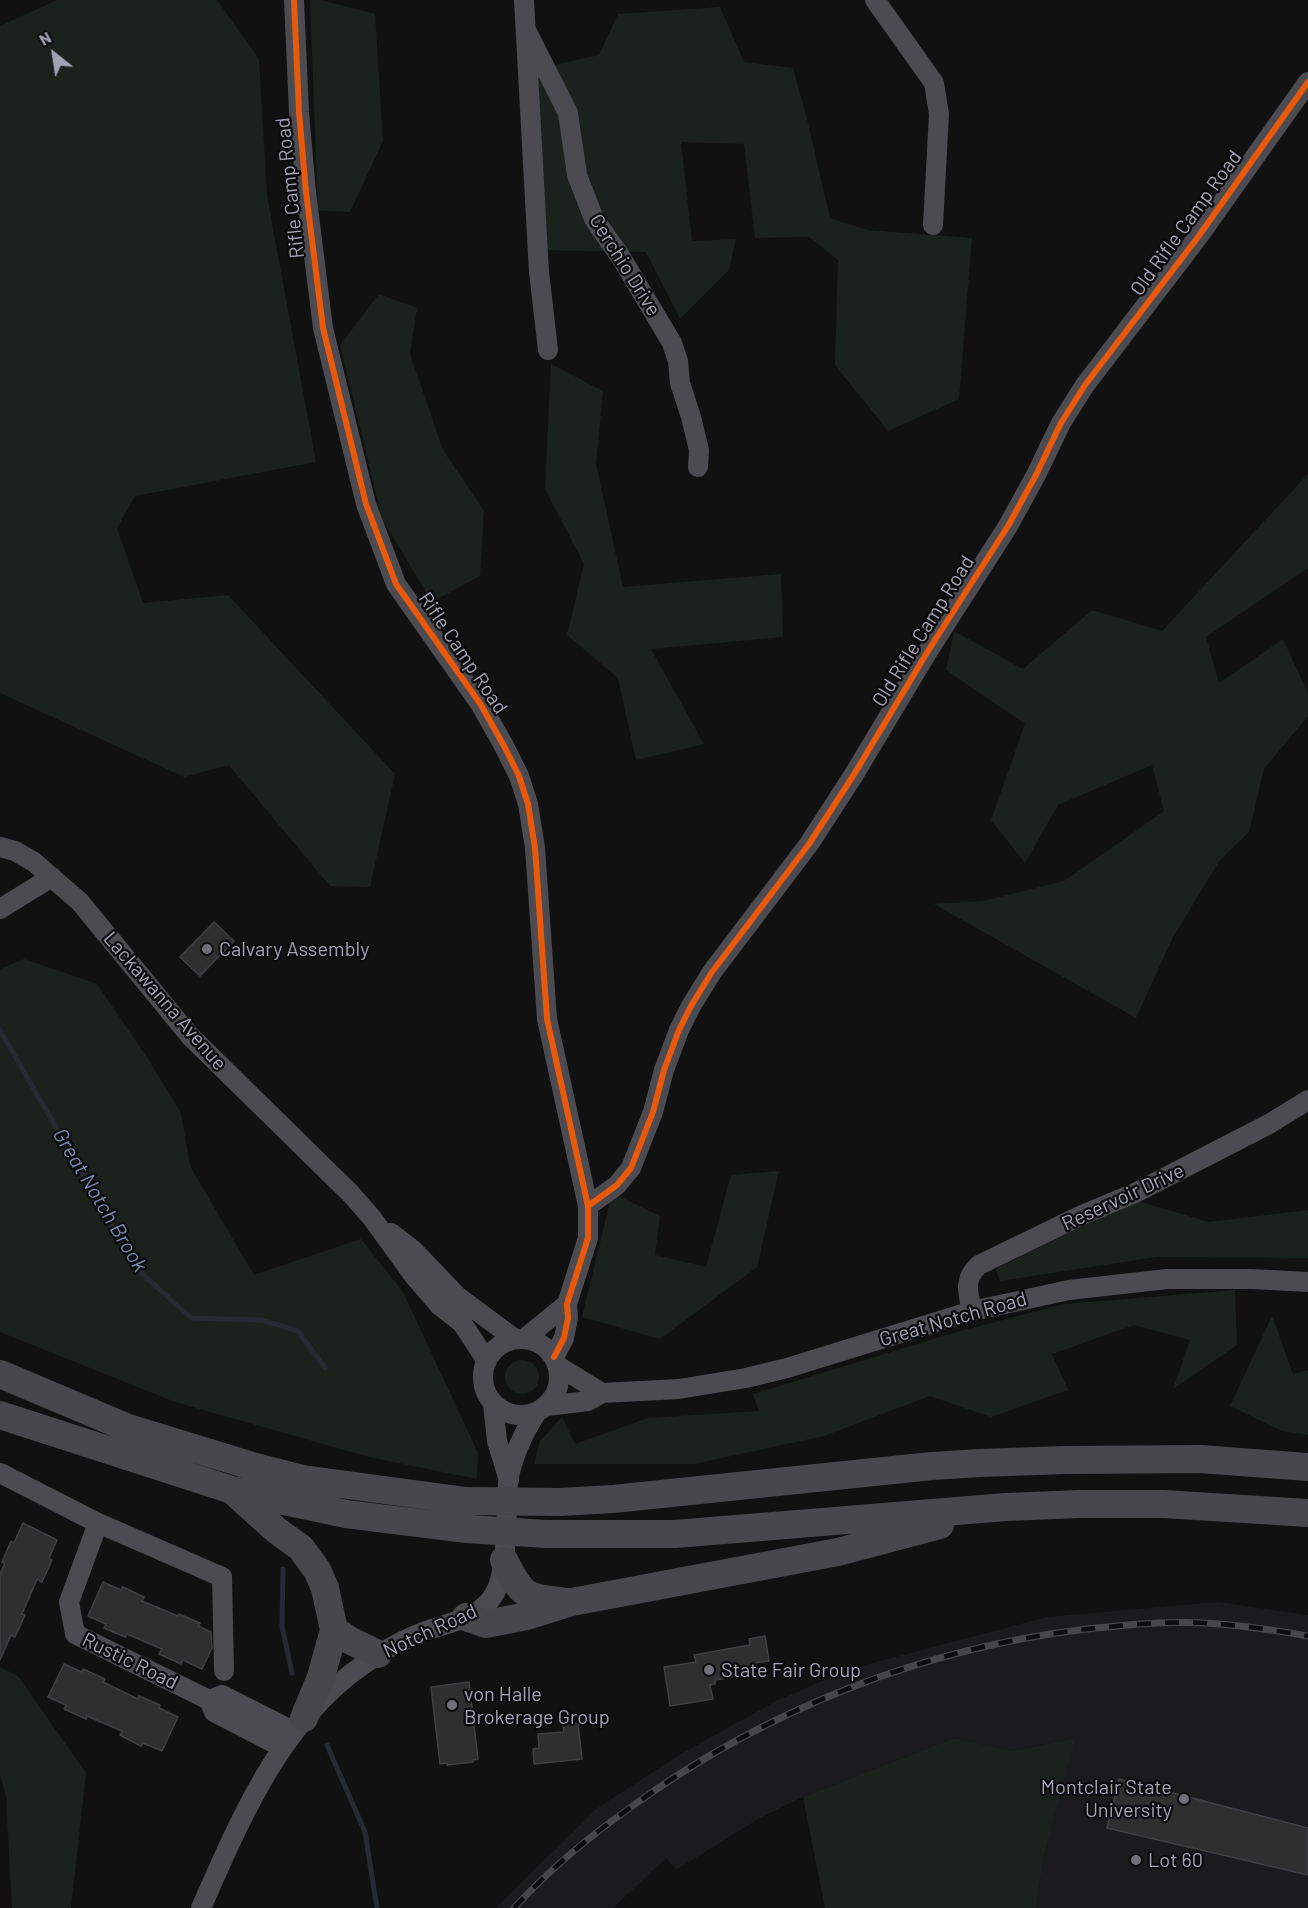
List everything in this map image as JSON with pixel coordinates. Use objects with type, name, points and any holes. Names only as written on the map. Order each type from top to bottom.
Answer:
[{"type":"highway","points":[[0,1374],[128,1428],[252,1466],[303,1479],[466,1501],[560,1502],[613,1499],[980,1463],[1200,1459],[1308,1467]]},
{"type":"highway","points":[[0,1415],[232,1490],[346,1514],[467,1529],[546,1534],[675,1534],[1079,1504],[1164,1504],[1308,1513]]},
{"type":"highway","points":[[1279,1464],[1308,1461]]},
{"type":"highway","points":[[232,1490],[276,1530],[301,1548],[325,1588],[334,1630],[321,1677],[293,1732]]},
{"type":"highway","points":[[465,1617],[486,1624],[527,1616],[572,1602],[838,1552],[1005,1508]]},
{"type":"highway","points":[[504,1560],[516,1584],[524,1593],[538,1598],[572,1602]]},
{"type":"highway","points":[[334,1630],[378,1654]]},
{"type":"street","name":"Rifle Camp Road","points":[[294,0],[302,146],[323,328],[366,504],[396,584],[481,705],[519,776],[528,804],[535,848],[547,1019],[588,1206],[588,1238],[567,1304],[568,1318],[556,1361]]},
{"type":"street","name":"Cerchio Drive","points":[[524,0],[539,272],[548,350]]},
{"type":"street","points":[[875,0],[933,83],[939,114],[933,225]]},
{"type":"street","name":"Cerchio Drive","points":[[527,32],[567,113],[577,175],[594,219],[622,259],[672,342],[678,361],[680,383],[699,450],[698,467]]},
{"type":"street","name":"Old Rifle Camp Road","points":[[588,1206],[617,1185],[631,1168],[652,1112],[667,1062],[691,1006],[712,972],[809,844],[854,776],[928,651],[1008,526],[1061,423],[1085,385],[1198,237],[1308,82]]},
{"type":"street","name":"Lackawanna Avenue","points":[[0,847],[15,851],[34,862],[80,902],[190,1036],[351,1194],[372,1218],[414,1276],[440,1305],[462,1323],[487,1361]]},
{"type":"street","points":[[0,909],[52,877]]},
{"type":"street","name":"Reservoir Drive","points":[[972,1311],[967,1289],[968,1281],[970,1274],[979,1265],[1082,1215],[1135,1193],[1269,1124],[1308,1100]]},
{"type":"street","name":"Lackawanna Avenue","points":[[372,1218],[413,1250],[457,1296],[519,1339]]},
{"type":"street","name":"Great Notch Road","points":[[542,1409],[588,1401],[602,1393],[679,1389],[746,1378],[787,1368],[972,1311],[1069,1290],[1128,1282],[1210,1278],[1308,1282]]},
{"type":"street","points":[[556,1361],[560,1377],[559,1388],[554,1398],[542,1409],[527,1416],[518,1416],[500,1410],[488,1396],[483,1379],[487,1361],[494,1351],[503,1343],[519,1339],[567,1304]]},
{"type":"street","points":[[519,1339],[541,1344],[556,1361],[602,1393]]},
{"type":"street","name":"Notch Road","points":[[493,1404],[497,1441],[508,1480]]},
{"type":"street","name":"Notch Road","points":[[201,1908],[258,1786],[293,1732],[342,1680],[378,1654],[423,1632],[465,1617],[482,1608],[495,1594],[500,1584],[504,1560],[508,1480],[526,1427],[542,1409]]},
{"type":"street","points":[[0,1473],[98,1523],[222,1577],[224,1671]]},
{"type":"street","name":"Rustic Road","points":[[98,1523],[69,1602],[75,1634],[209,1700],[222,1695],[293,1732]]},
{"type":"shaded area","points":[[57,0],[217,0],[259,59],[267,196],[316,462],[135,496],[117,528],[143,603],[228,595],[395,774],[370,887],[330,886],[229,765],[184,777],[0,693],[0,26]]},
{"type":"shaded area","points":[[310,0],[321,0],[375,14],[383,141],[350,212],[318,210]]},
{"type":"shaded area","points":[[720,7],[744,62],[793,68],[830,218],[867,230],[972,238],[959,399],[888,431],[835,365],[838,260],[809,237],[755,238],[744,144],[681,142],[692,241],[736,239],[729,270],[680,319],[646,252],[543,250],[537,69],[599,55],[618,14]]},
{"type":"shaded area","points":[[379,294],[417,308],[410,354],[443,450],[484,511],[480,576],[432,602],[382,519],[340,345]]},
{"type":"shaded area","points":[[551,364],[603,391],[596,464],[623,587],[781,574],[783,637],[651,649],[704,744],[636,760],[618,678],[567,635],[584,564],[545,489]]},
{"type":"shaded area","points":[[1308,474],[1308,568],[1206,637],[1219,683],[1283,639],[1308,693],[1308,716],[1264,769],[1249,832],[1220,860],[1173,937],[1136,1018],[934,904],[983,901],[1064,881],[1164,811],[1152,765],[1058,805],[1025,863],[991,820],[1025,724],[946,670],[954,631],[1023,669],[1092,610],[1162,631]]},
{"type":"shaded area","points":[[24,959],[97,984],[148,1059],[181,1113],[190,1166],[254,1275],[361,1239],[403,1292],[478,1453],[477,1479],[369,1457],[175,1402],[0,1332],[0,969]]},
{"type":"shaded area","points":[[779,1171],[757,1267],[660,1339],[582,1317],[612,1193],[660,1216],[655,1255],[706,1267],[731,1175]]},
{"type":"shaded area","points":[[1134,1200],[1209,1222],[1308,1210],[1308,1258],[1156,1257],[1000,1281],[996,1269]]},
{"type":"shaded area","points":[[1235,1290],[1237,1345],[1173,1389],[1190,1340],[1134,1325],[1052,1354],[1068,1390],[991,1417],[930,1396],[824,1436],[694,1464],[534,1464],[540,1441],[562,1417],[575,1444],[648,1418],[759,1411],[753,1394],[960,1331],[1065,1304]]},
{"type":"shaded area","points":[[1272,1316],[1293,1374],[1308,1370],[1308,1435],[1282,1431],[1230,1406]]},
{"type":"shaded area","points":[[522,1360],[534,1365],[539,1377],[534,1389],[522,1394],[510,1389],[505,1377],[510,1365]]},
{"type":"shaded area","points":[[1218,1602],[1308,1615],[1308,1908],[1036,1908],[1043,1860],[1074,1738],[1012,1751],[954,1738],[803,1797],[760,1818],[676,1870],[666,1858],[613,1908],[496,1908],[596,1809],[679,1755],[776,1701],[850,1669],[1047,1617]]},
{"type":"shaded area","points":[[0,1667],[18,1676],[86,1773],[71,1908],[12,1908],[6,1797],[0,1774]]},
{"type":"shaded area","points":[[954,1738],[1012,1751],[1075,1738],[1043,1860],[1036,1908],[825,1908],[803,1797]]},
{"type":"building","name":"Calvary Assembly","points":[[214,922],[234,941],[200,976],[180,957]]},
{"type":"building","points":[[23,1523],[57,1540],[49,1558],[52,1560],[42,1582],[37,1579],[15,1637],[11,1635],[0,1660],[0,1574],[5,1563],[2,1562],[11,1541],[14,1543]]},
{"type":"building","points":[[103,1582],[121,1590],[123,1587],[144,1597],[142,1601],[200,1623],[198,1626],[211,1632],[212,1648],[202,1669],[183,1660],[181,1664],[159,1654],[162,1649],[127,1634],[125,1637],[104,1628],[106,1624],[88,1616]]},
{"type":"building","name":"State Fair Group","points":[[765,1636],[769,1661],[753,1663],[755,1673],[715,1680],[715,1684],[710,1685],[713,1699],[670,1706],[664,1667],[696,1662],[694,1655],[750,1645],[749,1639]]},
{"type":"building","points":[[64,1664],[82,1672],[83,1669],[105,1679],[103,1682],[138,1699],[139,1696],[160,1705],[159,1708],[178,1717],[162,1751],[143,1743],[141,1746],[120,1735],[122,1731],[64,1709],[66,1705],[48,1697]]},
{"type":"building","points":[[469,1682],[478,1759],[473,1762],[440,1764],[431,1687]]},
{"type":"building","points":[[578,1723],[582,1759],[534,1764],[533,1749],[539,1748],[538,1734],[564,1732],[563,1725]]},
{"type":"building","points":[[1119,1779],[1308,1828],[1308,1875],[1107,1828]]},
{"type":"waterway","name":"Great Notch Brook","points":[[0,1030],[138,1270],[191,1318],[262,1320],[298,1331],[325,1368]]},
{"type":"waterway","name":"Great Notch Brook","points":[[283,1569],[282,1626],[292,1673]]},
{"type":"waterway","name":"Great Notch Brook","points":[[327,1745],[365,1832],[377,1908]]},
{"type":"railway","points":[[514,1908],[556,1866],[587,1840],[685,1771],[793,1712],[849,1688],[907,1668],[966,1651],[1026,1638],[1130,1625],[1204,1623],[1308,1636]]},
{"type":"cycle path","points":[[294,0],[299,112],[306,192],[323,328],[366,504],[396,584],[481,705],[519,776],[528,804],[535,848],[547,1019],[588,1206],[588,1238],[567,1304],[568,1318],[564,1338],[554,1357]]},
{"type":"cycle path","points":[[588,1206],[617,1185],[631,1168],[653,1112],[664,1070],[691,1006],[712,972],[809,844],[853,776],[928,651],[1008,526],[1061,423],[1085,385],[1198,237],[1308,82]]},
{"type":"place","name":"Calvary Assembly","points":[[207,949]]},
{"type":"place","name":"State Fair Group","points":[[709,1670]]},
{"type":"place","name":"von Halle Brokerage Group","points":[[452,1705]]},
{"type":"place","name":"Montclair State University","points":[[1184,1799]]},
{"type":"place","name":"Lot 60","points":[[1136,1860]]}]
